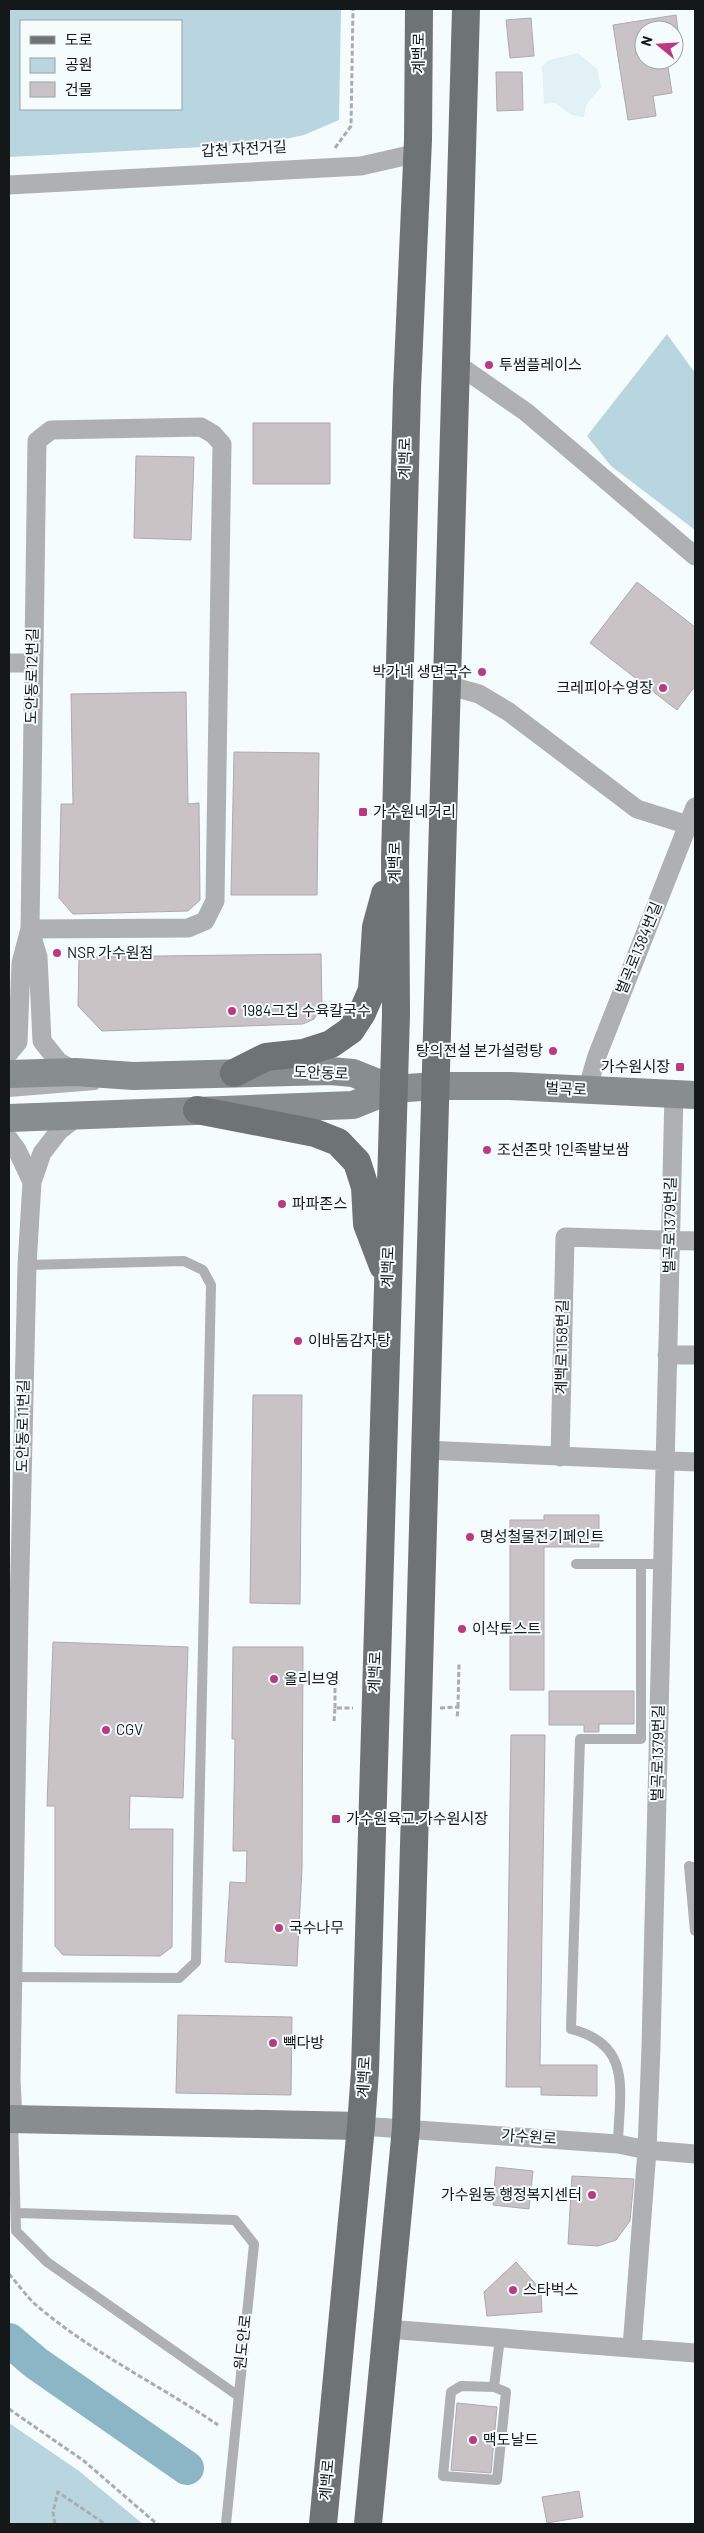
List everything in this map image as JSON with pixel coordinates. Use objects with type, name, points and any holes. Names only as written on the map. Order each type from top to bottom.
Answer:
[{"type":"main road","name":"계백로","points":[[323,2524],[361,2126],[396,1014],[395,859],[407,388],[418,153],[419,9]]},
{"type":"main road","points":[[368,2524],[406,2128],[447,685],[458,364],[466,9]]},
{"type":"main road","points":[[234,1073],[266,1057],[303,1053],[331,1044],[351,1030],[362,1013],[372,990],[376,927],[395,859]]},
{"type":"main road","name":"도안동로","points":[[9,1074],[76,1072],[133,1076],[330,1071],[352,1073],[393,1089]]},
{"type":"main road","name":"벌곡로","points":[[393,1089],[436,1086],[510,1086],[684,1095]]},
{"type":"main road","name":"도안동로","points":[[9,1118],[353,1105],[393,1089]]},
{"type":"main road","points":[[197,1110],[315,1133],[338,1142],[357,1162],[365,1187],[368,1224],[388,1277]]},
{"type":"main road","points":[[11,2119],[361,2126]]},
{"type":"street","points":[[9,184],[362,166],[418,153]]},
{"type":"street","points":[[458,364],[526,412],[695,556]]},
{"type":"street","name":"도안동로12번길","points":[[201,428],[213,434],[222,444],[215,902],[205,921],[188,928],[30,929],[32,663],[37,441],[51,430],[201,428]]},
{"type":"street","points":[[9,664],[32,663]]},
{"type":"street","points":[[447,685],[479,694],[508,712],[637,809],[688,825]]},
{"type":"street","name":"벌곡로1384번길","points":[[587,1090],[597,1056],[695,807]]},
{"type":"street","points":[[9,1052],[18,1042],[22,963],[30,929]]},
{"type":"street","points":[[30,929],[38,958],[42,1041],[58,1060],[76,1072]]},
{"type":"street","name":"벌곡로1379번길","points":[[632,2348],[647,2150],[670,1240],[684,1095]]},
{"type":"street","points":[[32,1182],[42,1153],[59,1131],[78,1116]]},
{"type":"street","points":[[9,1139],[17,1150],[32,1182]]},
{"type":"street","name":"도안동로11번길","points":[[11,2119],[14,1977],[14,1614],[27,1265],[32,1182]]},
{"type":"street","name":"계백로1158번길","points":[[560,1457],[565,1238],[670,1240]]},
{"type":"street","points":[[670,1240],[695,1241]]},
{"type":"street","points":[[667,1355],[695,1355]]},
{"type":"street","points":[[425,1450],[695,1462]]},
{"type":"street","name":"가수원로","points":[[361,2126],[618,2144],[647,2150],[695,2154]]},
{"type":"street","points":[[387,2329],[695,2353]]},
{"type":"lane","points":[[9,1092],[97,1085],[133,1076]]},
{"type":"lane","points":[[14,1977],[179,1978],[196,1962],[210,1294],[210,1284],[204,1270],[184,1262],[27,1265]]},
{"type":"lane","points":[[576,1564],[662,1564]]},
{"type":"lane","points":[[618,2144],[618,2066],[606,2044],[586,2033],[571,2029],[580,1739],[641,1739],[641,1564]]},
{"type":"lane","points":[[695,1868],[689,1866],[695,1931]]},
{"type":"lane","name":"원도안로","points":[[11,2119],[18,2213],[16,2231],[48,2262],[237,2395],[254,2244],[235,2220],[18,2213]]},
{"type":"lane","points":[[494,2387],[500,2338]]},
{"type":"lane","points":[[461,2386],[494,2387],[506,2392],[497,2480],[443,2476],[451,2392],[461,2386]]},
{"type":"lane","points":[[226,2524],[237,2395]]},
{"type":"path","points":[[330,150],[337,148],[351,126],[353,9]]},
{"type":"path","points":[[458,1708],[459,1664]]},
{"type":"path","points":[[335,1678],[335,1708]]},
{"type":"path","points":[[9,2274],[35,2304],[89,2346],[218,2424]]},
{"type":"path","points":[[9,2409],[84,2461],[157,2524]]},
{"type":"path","points":[[55,2524],[53,2512],[58,2492],[105,2524]]},
{"type":"shaded area","points":[[578,53],[597,69],[601,87],[586,105],[584,117],[572,115],[555,103],[544,104],[542,66],[549,60]]},
{"type":"green space","points":[[9,9],[341,9],[339,120],[304,135],[263,144],[9,157]]},
{"type":"green space","points":[[667,334],[695,373],[695,530],[611,466],[587,436]]},
{"type":"green space","points":[[9,2423],[79,2471],[143,2524],[9,2524]]},
{"type":"building","points":[[676,15],[677,20],[644,20]]},
{"type":"building","points":[[531,18],[534,56],[510,58],[506,20]]},
{"type":"building","points":[[634,22],[634,70],[669,70],[672,93],[653,96],[656,116],[628,120],[613,25]]},
{"type":"building","points":[[496,72],[522,72],[523,110],[497,111]]},
{"type":"building","points":[[253,423],[330,423],[330,484],[253,484]]},
{"type":"building","points":[[136,456],[194,457],[191,540],[134,538]]},
{"type":"building","points":[[637,582],[695,627],[695,686],[677,710],[590,643]]},
{"type":"building","points":[[186,692],[188,804],[199,803],[200,900],[188,911],[73,914],[59,898],[61,804],[73,804],[71,694]]},
{"type":"building","points":[[234,752],[319,753],[317,895],[231,895]]},
{"type":"building","points":[[321,954],[322,1007],[314,1019],[303,1024],[102,1031],[78,1006],[79,957]]},
{"type":"building","points":[[253,1395],[302,1395],[300,1604],[250,1603]]},
{"type":"building","points":[[544,1515],[599,1515],[599,1547],[544,1547],[544,1690],[510,1690],[510,1520],[544,1520]]},
{"type":"building","points":[[53,1642],[188,1647],[183,1798],[130,1796],[129,1829],[173,1829],[172,1947],[160,1956],[63,1955],[55,1946],[55,1806],[47,1806]]},
{"type":"building","points":[[233,1647],[303,1647],[302,1868],[297,1966],[225,1962],[230,1882],[246,1883],[247,1851],[233,1851],[235,1739],[232,1739]]},
{"type":"building","points":[[549,1691],[634,1691],[634,1724],[599,1724],[599,1732],[584,1732],[584,1725],[549,1725]]},
{"type":"building","points":[[511,1735],[545,1735],[540,2065],[597,2065],[597,2096],[541,2095],[541,2087],[506,2087]]},
{"type":"building","points":[[178,2015],[292,2017],[291,2095],[176,2093]]},
{"type":"building","points":[[496,2167],[533,2171],[529,2209],[493,2205]]},
{"type":"building","points":[[572,2176],[634,2179],[630,2221],[616,2240],[598,2246],[568,2244]]},
{"type":"building","name":"스타벅스","points":[[516,2262],[541,2290],[542,2312],[487,2316],[484,2292]]},
{"type":"building","name":"맥도날드","points":[[457,2403],[497,2407],[491,2473],[451,2470]]},
{"type":"building","points":[[579,2491],[583,2517],[547,2523],[542,2497]]},
{"type":"waterway","points":[[9,2340],[36,2363],[187,2468]]},
{"type":"place","name":"투썸플레이스","points":[[489,365]]},
{"type":"place","name":"박가네 생면국수","points":[[482,672]]},
{"type":"place","name":"크레피아수영장","points":[[663,688]]},
{"type":"place","name":"가수원네거리","points":[[363,812]]},
{"type":"place","name":"NSR 가수원점","points":[[57,953]]},
{"type":"place","name":"1984그집 수육칼국수","points":[[232,1011]]},
{"type":"place","name":"탕의전설 본가설렁탕","points":[[553,1051]]},
{"type":"place","name":"가수원시장","points":[[680,1067]]},
{"type":"place","name":"조선존맛 1인족발보쌈","points":[[487,1150]]},
{"type":"place","name":"파파존스","points":[[282,1204]]},
{"type":"place","name":"이바돔감자탕","points":[[298,1341]]},
{"type":"place","name":"명성철물전기페인트","points":[[470,1537]]},
{"type":"place","name":"이삭토스트","points":[[462,1629]]},
{"type":"place","name":"올리브영","points":[[274,1679]]},
{"type":"place","name":"CGV","points":[[106,1730]]},
{"type":"place","name":"가수원육교.가수원시장","points":[[336,1819]]},
{"type":"place","name":"국수나무","points":[[279,1928]]},
{"type":"place","name":"빽다방","points":[[273,2043]]},
{"type":"place","name":"가수원동 행정복지센터","points":[[592,2195]]},
{"type":"place","name":"스타벅스","points":[[513,2290]]},
{"type":"place","name":"맥도날드","points":[[473,2440]]}]
